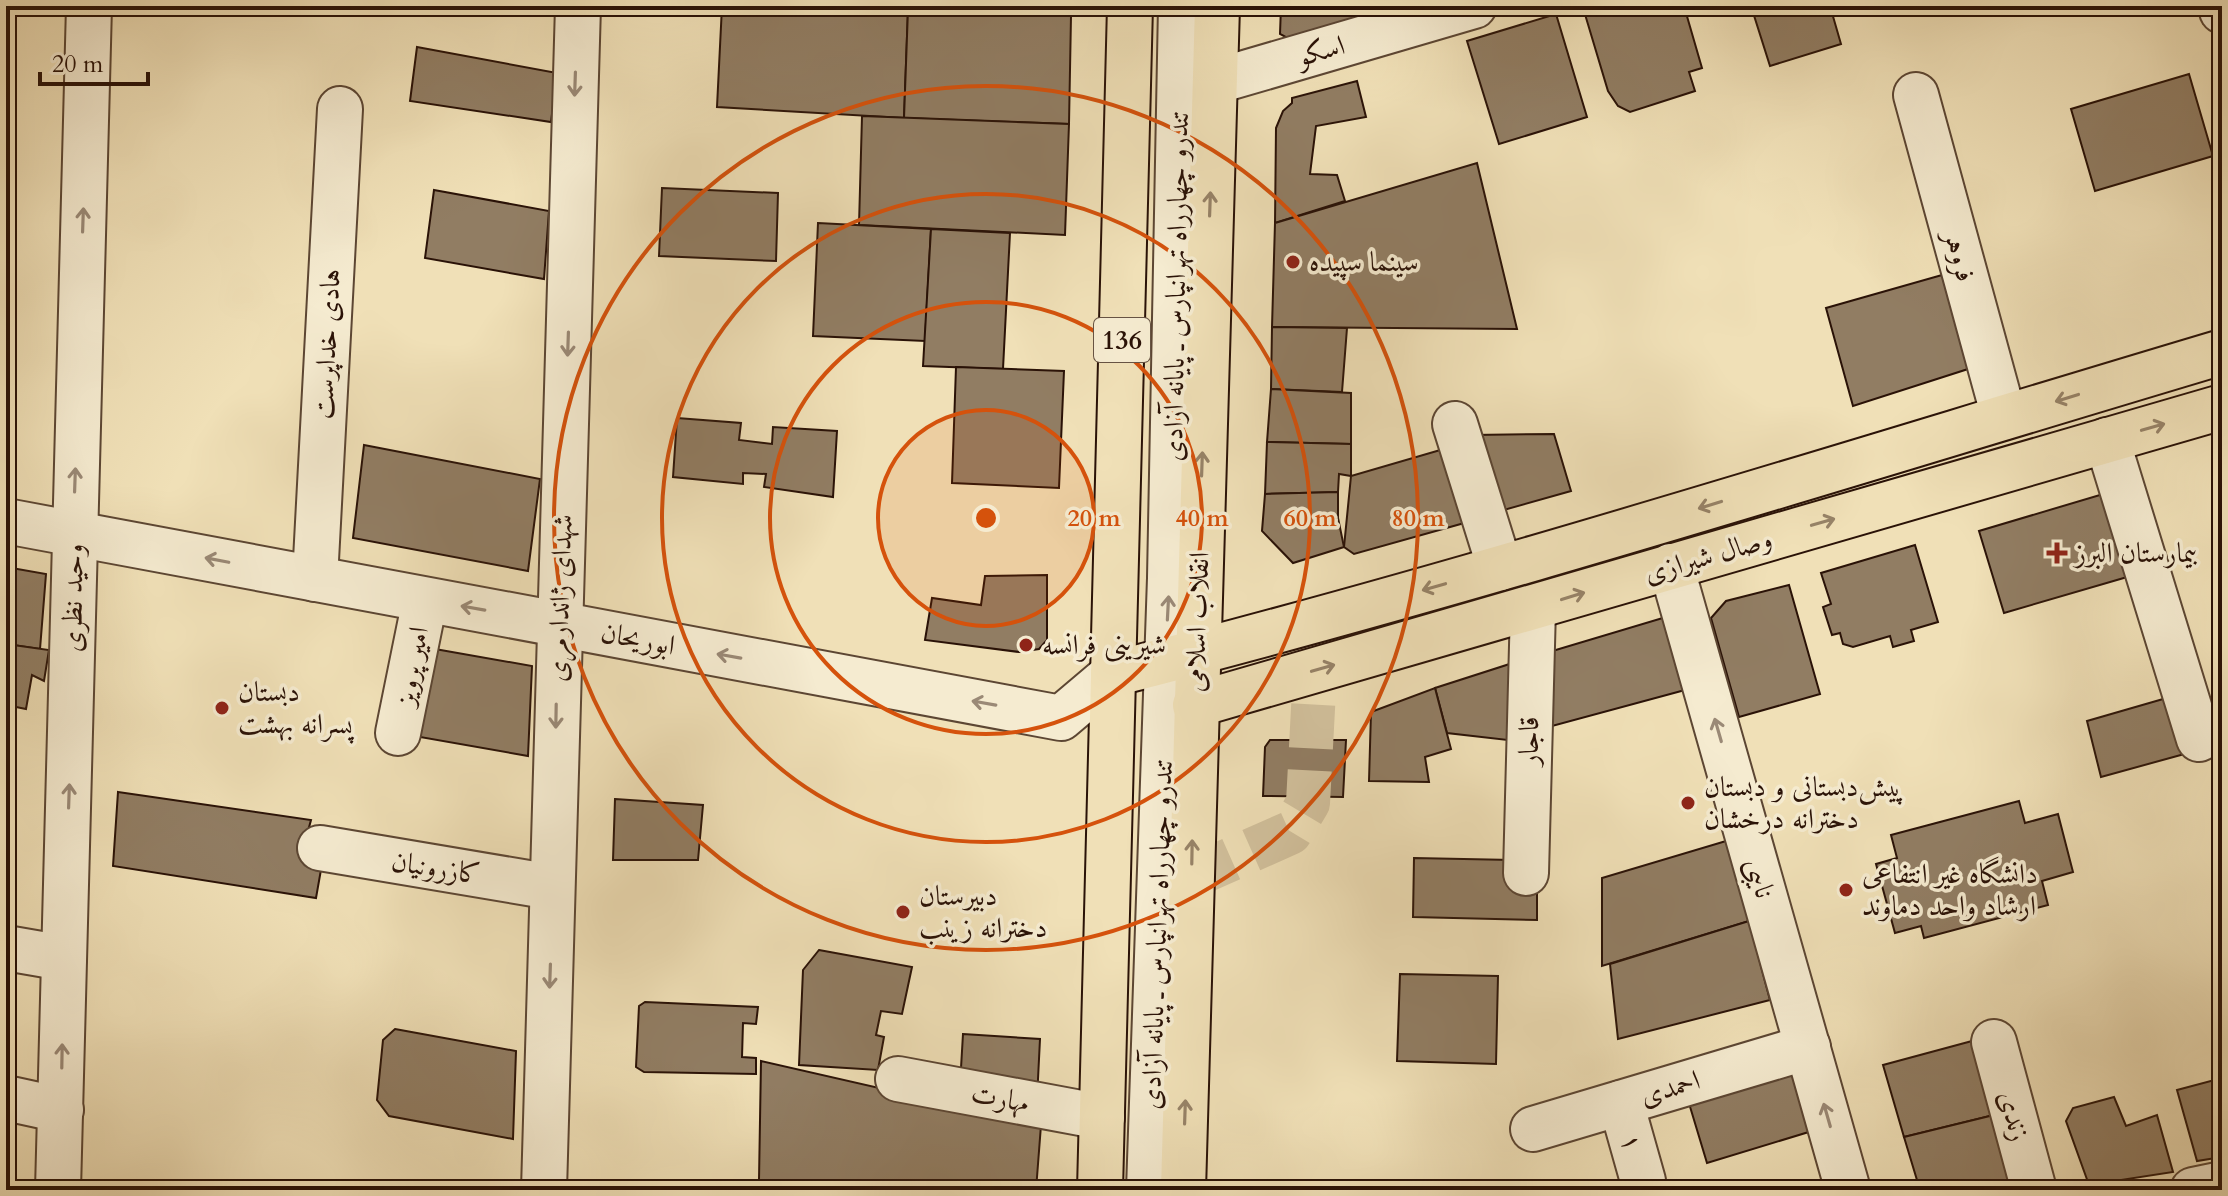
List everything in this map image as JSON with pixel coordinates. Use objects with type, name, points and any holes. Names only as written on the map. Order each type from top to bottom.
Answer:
[{"type":"main road","name":"انقلاب اسلامی","points":[[1130,6],[1153,664],[1195,705],[1183,1190]]},
{"type":"main road","name":"انقلاب اسلامی","points":[[1100,1190],[1102,1117],[1214,82],[1217,6]]},
{"type":"main road","name":"وصال شیرازی","points":[[1153,664],[1261,637],[1500,568],[2222,352]]},
{"type":"main road","name":"وصال شیرازی","points":[[1195,705],[2222,407]]},
{"type":"main road","points":[[1261,637],[1261,686]]},
{"type":"street","name":"وحید نظری","points":[[58,1190],[89,6]]},
{"type":"street","name":"شهدای ژاندارمری","points":[[544,1190],[578,6]]},
{"type":"street","points":[[1126,1190],[1153,664],[1157,6]]},
{"type":"street","name":"تندرو چهارراه تهرانپارس ـ پایانه آزادی","points":[[1149,1190],[1153,664],[1181,6]]},
{"type":"street","name":"اسکو","points":[[1214,82],[1474,6]]},
{"type":"street","name":"فروهر","points":[[1916,95],[2004,417]]},
{"type":"street","name":"هادی خداپرست","points":[[315,579],[340,109]]},
{"type":"street","points":[[1455,424],[1500,568]]},
{"type":"street","points":[[2107,440],[2199,739]]},
{"type":"street","name":"ابوریحان","points":[[6,521],[1061,718],[1153,664]]},
{"type":"street","name":"نایبی","points":[[1671,566],[1848,1190]]},
{"type":"street","name":"امیر پرویز","points":[[398,733],[425,600]]},
{"type":"street","name":"قاجار","points":[[1526,873],[1533,608]]},
{"type":"street","name":"کازرونیان","points":[[320,848],[552,887]]},
{"type":"street","points":[[6,948],[64,958]]},
{"type":"street","name":"زندی","points":[[1994,1042],[2034,1190]]},
{"type":"street","name":"احمدی","points":[[1533,1129],[1808,1047]]},
{"type":"street","name":"مهارت","points":[[898,1079],[1102,1117]]},
{"type":"street","points":[[6,1098],[61,1110]]},
{"type":"street","name":"۱","points":[[1621,1103],[1643,1181]]},
{"type":"street","points":[[2193,1190],[2222,1184]]},
{"type":"building","points":[[722,6],[908,9],[904,118],[717,107]]},
{"type":"building","points":[[1281,6],[1353,6],[1357,19],[1293,41],[1280,34]]},
{"type":"building","points":[[1599,6],[1684,6],[1702,68],[1689,72],[1695,91],[1630,112],[1618,106],[1608,91],[1584,11]]},
{"type":"building","points":[[1751,6],[1830,6],[1841,44],[1770,66]]},
{"type":"building","points":[[908,9],[1071,16],[1069,124],[904,118]]},
{"type":"building","points":[[1556,14],[1587,117],[1499,144],[1467,41]]},
{"type":"building","points":[[417,47],[557,73],[551,122],[410,101]]},
{"type":"building","points":[[2189,74],[2213,156],[2095,191],[2071,109]]},
{"type":"building","points":[[1357,81],[1366,117],[1316,126],[1310,174],[1337,175],[1345,201],[1275,223],[1276,128],[1283,111],[1292,103],[1292,98]]},
{"type":"building","points":[[862,116],[1069,124],[1065,235],[859,225]]},
{"type":"building","points":[[1477,163],[1517,329],[1272,327],[1275,223]]},
{"type":"building","points":[[662,188],[778,193],[776,261],[659,256]]},
{"type":"building","points":[[434,190],[549,211],[544,279],[425,258]]},
{"type":"building","points":[[818,223],[931,229],[925,341],[813,336]]},
{"type":"building","points":[[931,229],[1010,233],[1003,369],[923,366]]},
{"type":"building","points":[[1942,275],[1968,369],[1853,406],[1826,308]]},
{"type":"building","points":[[1272,327],[1347,328],[1342,392],[1271,389]]},
{"type":"building","points":[[956,367],[1064,371],[1059,488],[952,483]]},
{"type":"building","points":[[1271,389],[1351,393],[1351,444],[1267,442]]},
{"type":"building","points":[[677,418],[741,423],[739,440],[772,444],[773,427],[837,431],[833,497],[764,487],[766,474],[743,473],[743,484],[673,477]]},
{"type":"building","points":[[1554,434],[1571,491],[1493,513],[1472,435]]},
{"type":"building","points":[[1267,442],[1351,444],[1351,476],[1339,474],[1338,492],[1265,494]]},
{"type":"building","points":[[364,445],[540,479],[528,571],[353,538]]},
{"type":"building","points":[[1454,446],[1475,520],[1354,554],[1344,547],[1351,476]]},
{"type":"building","points":[[1338,492],[1338,518],[1344,547],[1293,563],[1262,531],[1265,494]]},
{"type":"building","name":"بیمارستان البرز","points":[[2110,492],[2134,575],[2004,613],[1979,531]]},
{"type":"building","points":[[1915,545],[1938,622],[1911,630],[1914,641],[1893,647],[1890,636],[1853,647],[1843,644],[1840,633],[1832,635],[1823,607],[1831,604],[1821,573]]},
{"type":"building","points":[[6,567],[46,574],[40,649],[6,644]]},
{"type":"building","points":[[1047,575],[1047,640],[1039,649],[1019,652],[925,640],[932,598],[981,605],[985,576]]},
{"type":"building","points":[[1789,585],[1820,694],[1739,717],[1711,618],[1726,601]]},
{"type":"building","points":[[1666,617],[1685,690],[1541,729],[1539,655]]},
{"type":"building","points":[[6,644],[49,650],[44,681],[32,675],[26,709],[6,705]]},
{"type":"building","points":[[435,649],[532,666],[528,756],[420,737]]},
{"type":"building","points":[[1519,661],[1516,741],[1447,733],[1435,688]]},
{"type":"building","points":[[1435,688],[1451,749],[1425,757],[1429,782],[1369,781],[1371,712]]},
{"type":"building","points":[[2170,697],[2188,753],[2101,777],[2087,721]]},
{"type":"building","points":[[1270,740],[1346,740],[1343,797],[1263,796],[1265,747]]},
{"type":"building","points":[[118,792],[311,820],[301,857],[322,864],[316,898],[113,866]]},
{"type":"building","points":[[615,799],[703,805],[698,860],[613,860]]},
{"type":"building","points":[[2019,801],[2025,823],[2058,814],[2073,872],[2042,881],[2048,905],[1924,938],[1921,926],[1895,933],[1876,864],[1897,858],[1891,835]]},
{"type":"building","points":[[1726,841],[1749,921],[1602,966],[1602,878]]},
{"type":"building","points":[[1414,858],[1513,860],[1537,887],[1537,920],[1413,917]]},
{"type":"building","points":[[1749,921],[1770,1000],[1618,1039],[1610,964]]},
{"type":"building","points":[[819,950],[912,967],[902,1014],[881,1011],[876,1035],[884,1037],[878,1070],[799,1065],[803,970]]},
{"type":"building","points":[[1400,974],[1498,976],[1496,1064],[1397,1061]]},
{"type":"building","points":[[645,1002],[758,1007],[756,1024],[743,1023],[742,1057],[756,1058],[756,1074],[644,1072],[636,1067],[639,1006]]},
{"type":"building","points":[[395,1029],[516,1051],[513,1139],[389,1116],[377,1100],[383,1040]]},
{"type":"building","points":[[963,1034],[1040,1039],[1037,1099],[960,1085]]},
{"type":"building","points":[[1972,1041],[1998,1114],[1904,1137],[1883,1065]]},
{"type":"building","points":[[761,1061],[1041,1125],[1036,1190],[817,1190],[759,1180]]},
{"type":"building","points":[[1792,1068],[1812,1131],[1707,1163],[1688,1100]]},
{"type":"building","points":[[2222,1078],[2222,1157],[2197,1161],[2177,1090]]},
{"type":"building","points":[[2114,1097],[2126,1126],[2157,1115],[2173,1172],[2089,1185],[2066,1121],[2073,1108]]},
{"type":"building","points":[[1998,1114],[2020,1190],[1920,1190],[1904,1137]]},
{"type":"tunnel","points":[[1191,877],[1290,833],[1308,803],[1315,671]]},
{"type":"place","name":"سینما سپیده","points":[[1293,262]]},
{"type":"place","name":"بیمارستان البرز","points":[[2057,553]]},
{"type":"place","name":"شیرینی فرانسه","points":[[1026,645]]},
{"type":"place","name":"دبستان پسرانه بهشت","points":[[222,708]]},
{"type":"place","name":"پیش‌دبستانی و دبستان دخترانه درخشان","points":[[1688,803]]},
{"type":"place","name":"دانشگاه غیر انتفاعی ارشاد واحد دماوند","points":[[1846,890]]},
{"type":"place","name":"دبیرستان دخترانه زینب","points":[[903,912]]}]
